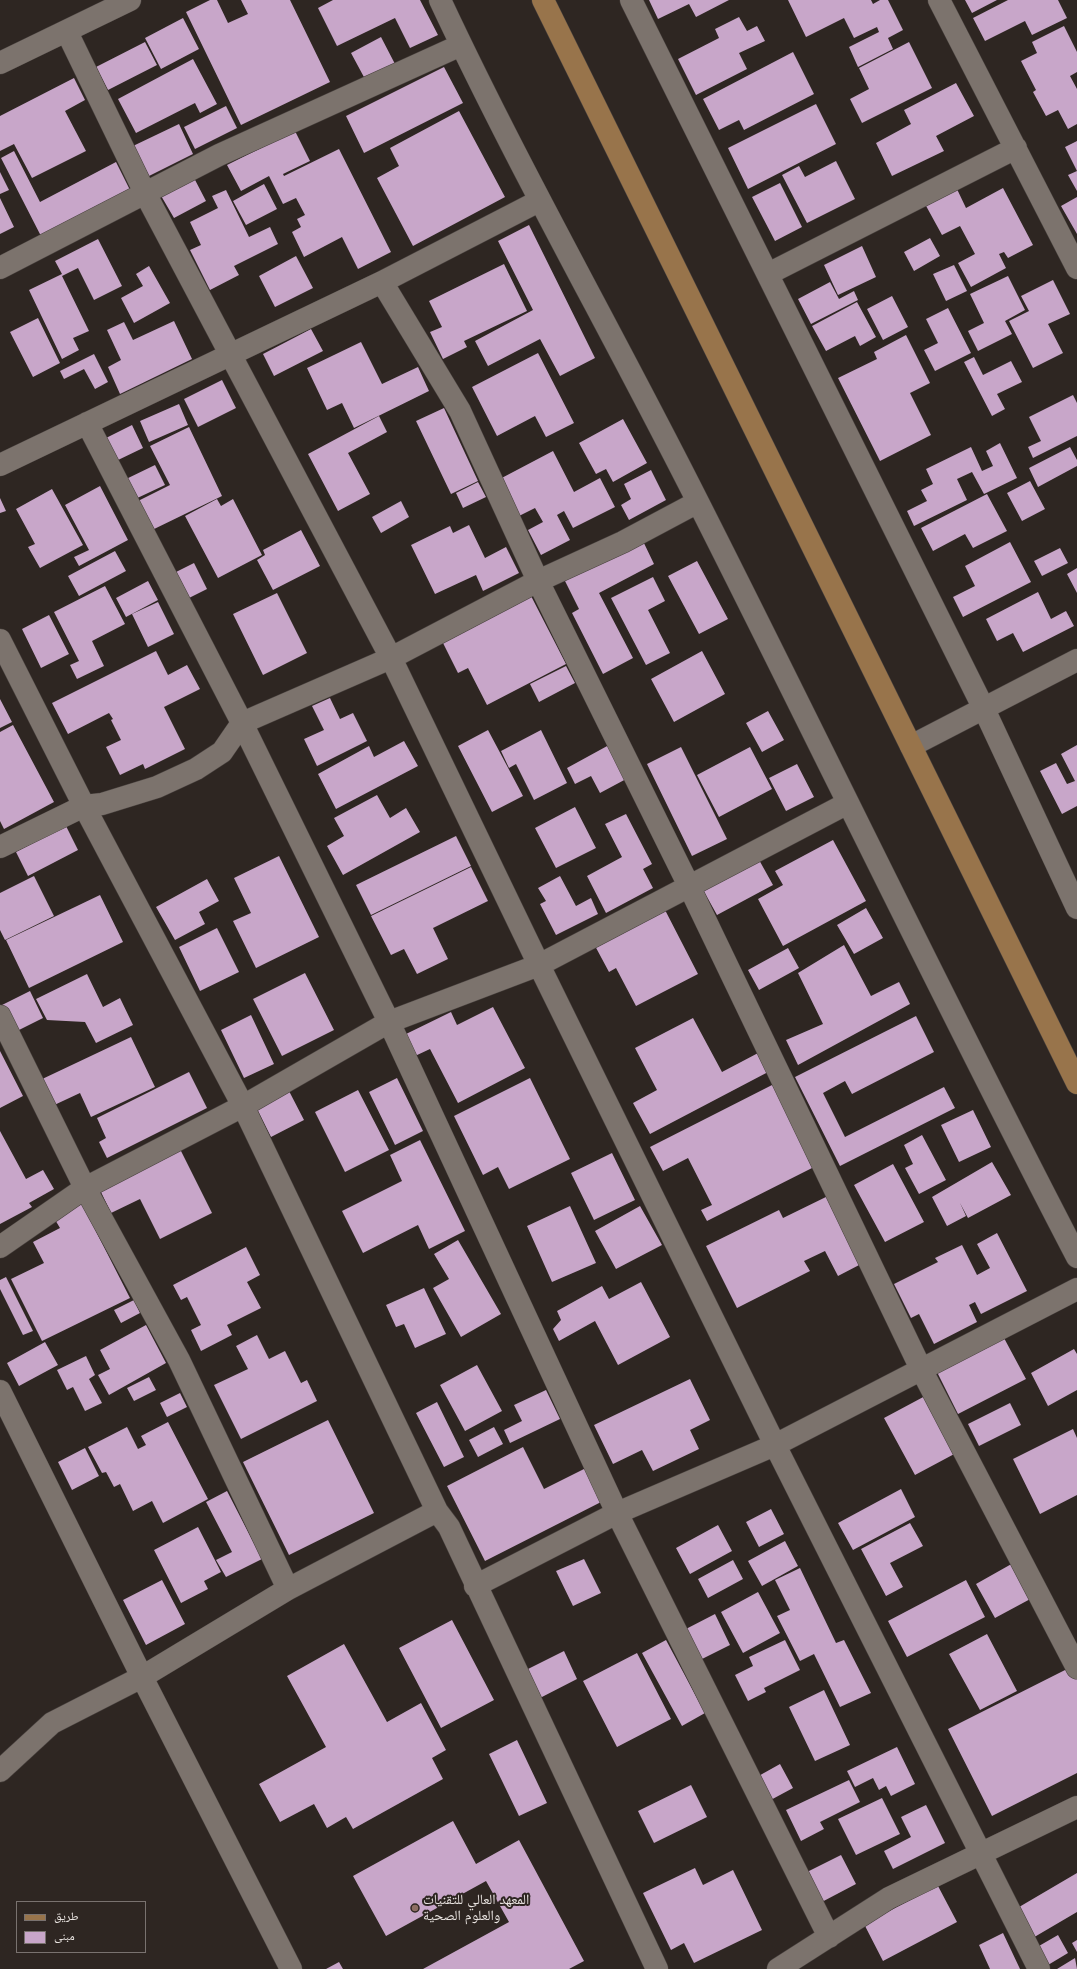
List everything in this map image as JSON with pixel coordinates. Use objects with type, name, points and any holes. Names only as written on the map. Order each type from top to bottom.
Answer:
[{"type":"main road","points":[[543,0],[1077,1083]]},
{"type":"street","points":[[0,63],[67,32],[130,0]]},
{"type":"street","points":[[440,0],[461,45],[540,201],[698,502],[848,803],[898,899],[959,1027],[1077,1257]]},
{"type":"street","points":[[631,0],[984,709],[1077,908]]},
{"type":"street","points":[[939,0],[1077,268]]},
{"type":"street","points":[[67,32],[145,192],[230,356],[391,658],[539,965],[775,1445],[1039,1969]]},
{"type":"street","points":[[0,268],[219,155],[461,45]]},
{"type":"street","points":[[768,274],[1016,148]]},
{"type":"street","points":[[0,465],[382,282],[540,201]]},
{"type":"street","points":[[382,282],[460,411],[538,581],[689,886],[921,1369],[1077,1668]]},
{"type":"street","points":[[87,423],[242,723],[389,1022],[617,1513],[829,1937]]},
{"type":"street","points":[[0,847],[84,806],[102,804],[157,787],[196,769],[222,752],[242,723],[391,658],[538,581],[623,542],[698,502]]},
{"type":"street","points":[[0,640],[84,806],[243,1106],[437,1511],[449,1527],[475,1586],[657,1969]]},
{"type":"street","points":[[911,746],[1077,660]]},
{"type":"street","points":[[0,1247],[85,1188],[243,1106],[389,1022],[539,965],[848,803]]},
{"type":"street","points":[[0,1016],[85,1188],[179,1360],[288,1589]]},
{"type":"street","points":[[475,1586],[617,1513],[775,1445],[1077,1289]]},
{"type":"street","points":[[0,1391],[142,1677],[292,1969]]},
{"type":"street","points":[[0,1772],[52,1723],[142,1677],[288,1589],[437,1511]]},
{"type":"street","points":[[778,1969],[889,1898],[1077,1807]]},
{"type":"building","points":[[210,0],[217,0],[228,23],[248,14],[241,0],[290,0],[330,82],[241,125],[186,12]]},
{"type":"building","points":[[333,0],[420,0],[438,35],[410,48],[395,18],[337,46],[318,8]]},
{"type":"building","points":[[649,0],[729,0],[696,17],[689,4],[658,19]]},
{"type":"building","points":[[788,0],[871,0],[873,4],[880,0],[888,0],[903,30],[888,38],[893,49],[858,67],[849,47],[879,32],[877,27],[854,38],[844,18],[806,37]]},
{"type":"building","points":[[965,0],[997,0],[972,13]]},
{"type":"building","points":[[1008,0],[1058,0],[1067,18],[1032,35],[1025,21],[985,41],[973,18]]},
{"type":"building","points":[[739,17],[747,31],[757,26],[765,41],[739,53],[747,69],[696,95],[678,59],[719,38],[715,29]]},
{"type":"building","points":[[183,18],[199,49],[161,69],[145,38]]},
{"type":"building","points":[[1064,26],[1077,52],[1077,72],[1070,76],[1077,89],[1077,124],[1068,129],[1058,110],[1046,116],[1033,92],[1036,90],[1021,61],[1037,53],[1032,42]]},
{"type":"building","points":[[381,37],[395,64],[365,79],[351,53]]},
{"type":"building","points":[[145,42],[157,65],[108,90],[96,67]]},
{"type":"building","points":[[909,42],[932,88],[862,123],[850,99],[869,89],[859,68]]},
{"type":"building","points":[[793,52],[814,94],[744,130],[739,120],[719,130],[703,99]]},
{"type":"building","points":[[193,59],[217,104],[200,113],[195,103],[136,133],[118,99]]},
{"type":"building","points":[[444,67],[463,103],[364,153],[346,116]]},
{"type":"building","points":[[74,78],[85,100],[65,111],[86,151],[32,178],[14,144],[0,151],[0,116]]},
{"type":"building","points":[[956,83],[974,116],[936,136],[944,151],[892,176],[876,143],[911,124],[904,110]]},
{"type":"building","points":[[816,104],[836,144],[748,189],[728,148]]},
{"type":"building","points":[[226,106],[237,128],[195,149],[184,127]]},
{"type":"building","points":[[459,111],[505,197],[413,246],[377,178],[399,166],[390,148]]},
{"type":"building","points":[[179,124],[193,154],[147,177],[133,146]]},
{"type":"building","points":[[295,131],[310,161],[283,174],[284,176],[339,149],[391,252],[358,269],[342,237],[304,257],[292,232],[301,227],[297,219],[305,215],[296,198],[283,204],[269,176],[241,191],[227,165]]},
{"type":"building","points":[[1077,141],[1077,171],[1065,147]]},
{"type":"building","points":[[14,151],[40,202],[116,162],[132,194],[43,240],[1,158]]},
{"type":"building","points":[[836,161],[855,199],[807,223],[782,175],[799,166],[805,177]]},
{"type":"building","points":[[1077,171],[1077,191],[1068,175]]},
{"type":"building","points":[[0,172],[9,190],[0,194]]},
{"type":"building","points":[[193,176],[206,201],[174,218],[160,194]]},
{"type":"building","points":[[780,183],[802,227],[775,241],[752,197]]},
{"type":"building","points":[[264,184],[277,209],[246,225],[233,201]]},
{"type":"building","points":[[956,187],[966,208],[1003,188],[1033,245],[1008,258],[1004,252],[999,254],[1006,268],[971,287],[958,263],[975,254],[960,226],[942,235],[925,204]]},
{"type":"building","points":[[226,190],[249,237],[270,227],[278,244],[234,266],[239,275],[210,290],[190,250],[201,245],[190,222],[218,208],[212,196]]},
{"type":"building","points":[[1077,197],[1077,234],[1061,206]]},
{"type":"building","points":[[0,198],[14,227],[0,234]]},
{"type":"building","points":[[529,225],[595,358],[560,376],[540,339],[488,366],[475,341],[533,310],[498,241]]},
{"type":"building","points":[[930,238],[940,256],[914,271],[904,252]]},
{"type":"building","points":[[98,239],[122,286],[94,300],[78,268],[62,276],[89,331],[73,338],[79,350],[62,359],[29,290],[62,274],[55,261]]},
{"type":"building","points":[[862,246],[876,277],[838,295],[824,265]]},
{"type":"building","points":[[296,256],[313,288],[275,307],[259,276]]},
{"type":"building","points":[[504,264],[527,311],[464,341],[467,347],[443,359],[430,332],[442,327],[429,301]]},
{"type":"building","points":[[954,265],[967,291],[946,301],[933,274]]},
{"type":"building","points":[[149,266],[170,303],[134,323],[121,298],[143,286],[136,274]]},
{"type":"building","points":[[1008,276],[1025,310],[1005,321],[1012,334],[978,351],[968,331],[984,323],[970,294]]},
{"type":"building","points":[[1053,280],[1070,314],[1048,324],[1063,353],[1033,368],[1009,321],[1029,311],[1021,296]]},
{"type":"building","points":[[830,282],[839,299],[854,291],[858,300],[811,324],[798,299]]},
{"type":"building","points":[[892,296],[908,327],[883,340],[867,309]]},
{"type":"building","points":[[857,302],[876,337],[860,346],[855,336],[826,351],[812,326]]},
{"type":"building","points":[[948,308],[971,353],[935,371],[924,350],[938,343],[926,319]]},
{"type":"building","points":[[38,318],[60,363],[33,377],[10,332]]},
{"type":"building","points":[[174,321],[192,359],[120,394],[108,367],[121,360],[107,330],[124,322],[133,340]]},
{"type":"building","points":[[311,329],[323,351],[274,376],[263,354]]},
{"type":"building","points":[[906,335],[930,383],[910,393],[931,435],[880,461],[838,378],[877,359],[874,352]]},
{"type":"building","points":[[361,342],[382,384],[418,367],[429,391],[354,428],[342,403],[327,410],[307,368]]},
{"type":"building","points":[[538,353],[574,423],[546,437],[535,416],[497,436],[472,387]]},
{"type":"building","points":[[94,354],[108,382],[95,389],[84,369],[64,379],[60,371]]},
{"type":"building","points":[[974,357],[983,375],[1011,361],[1022,382],[997,394],[1005,409],[992,416],[964,362]]},
{"type":"building","points":[[222,380],[236,408],[198,427],[184,399]]},
{"type":"building","points":[[1073,395],[1077,403],[1077,436],[1033,458],[1028,447],[1041,441],[1029,417]]},
{"type":"building","points":[[179,404],[188,425],[149,442],[140,421]]},
{"type":"building","points":[[444,408],[478,481],[451,494],[416,421]]},
{"type":"building","points":[[379,416],[387,432],[348,453],[370,494],[338,511],[308,454]]},
{"type":"building","points":[[623,419],[647,463],[613,482],[606,469],[596,474],[579,443]]},
{"type":"building","points":[[132,425],[143,448],[116,461],[104,439]]},
{"type":"building","points":[[189,427],[222,496],[150,531],[136,502],[170,485],[150,446]]},
{"type":"building","points":[[1000,443],[1017,478],[984,494],[972,472],[957,479],[967,500],[914,526],[907,511],[927,501],[921,490],[933,484],[926,469],[971,447],[982,471],[993,466],[986,451]]},
{"type":"building","points":[[1070,447],[1077,460],[1077,466],[1038,487],[1029,468]]},
{"type":"building","points":[[553,451],[574,492],[600,478],[615,507],[573,528],[564,511],[557,515],[570,540],[541,555],[528,530],[543,522],[535,508],[515,518],[496,481]]},
{"type":"building","points":[[155,465],[165,485],[131,501],[122,481]]},
{"type":"building","points":[[651,470],[666,500],[629,520],[621,505],[631,499],[624,484]]},
{"type":"building","points":[[1030,481],[1045,509],[1022,521],[1007,493]]},
{"type":"building","points":[[478,482],[486,497],[463,508],[456,493]]},
{"type":"building","points":[[100,486],[128,540],[79,566],[74,557],[89,550],[65,505]]},
{"type":"building","points":[[52,489],[83,545],[40,568],[28,547],[35,544],[16,509]]},
{"type":"building","points":[[987,494],[1007,531],[973,548],[965,534],[933,551],[921,528]]},
{"type":"building","points":[[0,498],[6,511],[0,513]]},
{"type":"building","points":[[217,499],[221,506],[233,499],[262,555],[218,578],[185,516]]},
{"type":"building","points":[[401,501],[409,517],[381,533],[372,517]]},
{"type":"building","points":[[469,525],[485,558],[506,547],[519,573],[483,591],[476,575],[435,594],[411,545],[450,526],[453,533]]},
{"type":"building","points":[[301,530],[320,566],[273,590],[257,560],[265,555],[263,550]]},
{"type":"building","points":[[642,539],[654,564],[599,593],[633,658],[603,674],[572,613],[579,609],[564,579]]},
{"type":"building","points":[[1010,542],[1031,582],[963,617],[953,597],[975,586],[965,566]]},
{"type":"building","points":[[1060,548],[1068,563],[1042,576],[1034,561]]},
{"type":"building","points":[[115,551],[126,571],[79,596],[68,576]]},
{"type":"building","points":[[697,561],[728,619],[699,634],[668,576]]},
{"type":"building","points":[[194,563],[207,589],[187,599],[174,573]]},
{"type":"building","points":[[1077,568],[1077,593],[1067,574]]},
{"type":"building","points":[[653,577],[665,601],[648,610],[670,653],[646,665],[611,598]]},
{"type":"building","points":[[148,581],[158,600],[126,617],[116,598]]},
{"type":"building","points":[[105,586],[125,624],[92,641],[104,666],[77,679],[70,665],[79,661],[54,612]]},
{"type":"building","points":[[1038,592],[1051,619],[1066,611],[1074,626],[1023,652],[1013,633],[997,641],[986,619]]},
{"type":"building","points":[[277,593],[307,653],[263,675],[233,614]]},
{"type":"building","points":[[530,594],[566,664],[487,705],[468,668],[458,673],[441,639]]},
{"type":"building","points":[[158,602],[174,634],[148,647],[132,614]]},
{"type":"building","points":[[49,615],[69,654],[41,668],[22,629]]},
{"type":"building","points":[[156,651],[168,675],[187,665],[200,689],[164,707],[185,749],[145,769],[143,764],[120,775],[106,747],[121,740],[111,720],[113,719],[109,713],[68,734],[52,703]]},
{"type":"building","points":[[702,651],[725,694],[674,722],[651,679]]},
{"type":"building","points":[[566,666],[575,683],[539,702],[530,684]]},
{"type":"building","points":[[330,698],[340,719],[353,713],[367,741],[317,766],[304,739],[324,730],[312,706]]},
{"type":"building","points":[[0,699],[12,722],[0,728]]},
{"type":"building","points":[[768,711],[784,740],[762,752],[746,723]]},
{"type":"building","points":[[13,725],[54,802],[4,829],[0,821],[0,732]]},
{"type":"building","points":[[488,730],[523,796],[492,812],[458,746]]},
{"type":"building","points":[[541,730],[567,783],[534,800],[516,764],[509,768],[501,751]]},
{"type":"building","points":[[404,741],[418,766],[336,809],[318,774],[369,746],[374,757]]},
{"type":"building","points":[[609,745],[628,778],[600,793],[591,776],[575,784],[567,768]]},
{"type":"building","points":[[1077,745],[1077,806],[1062,814],[1040,771],[1056,763],[1067,784],[1075,781],[1061,754]]},
{"type":"building","points":[[681,747],[727,839],[692,856],[647,764]]},
{"type":"building","points":[[750,747],[772,789],[719,817],[697,775]]},
{"type":"building","points":[[797,764],[814,797],[786,811],[769,778]]},
{"type":"building","points":[[377,795],[390,818],[406,808],[420,832],[343,875],[327,846],[344,836],[334,818]]},
{"type":"building","points":[[575,807],[596,848],[556,868],[535,828]]},
{"type":"building","points":[[626,814],[652,864],[643,869],[653,888],[606,913],[587,876],[622,857],[605,824]]},
{"type":"building","points":[[66,826],[78,850],[28,876],[16,852]]},
{"type":"building","points":[[456,836],[471,866],[371,915],[356,885]]},
{"type":"building","points":[[833,840],[866,901],[783,946],[758,899],[783,885],[775,871]]},
{"type":"building","points":[[279,856],[319,937],[256,968],[233,921],[251,913],[234,878]]},
{"type":"building","points":[[758,858],[773,885],[717,915],[702,888]]},
{"type":"building","points":[[471,867],[488,901],[433,928],[448,959],[417,974],[404,949],[391,955],[371,916]]},
{"type":"building","points":[[34,876],[54,916],[5,940],[0,930],[0,893]]},
{"type":"building","points":[[560,876],[576,906],[591,898],[598,914],[556,935],[540,904],[546,901],[538,888]]},
{"type":"building","points":[[207,879],[219,901],[199,912],[205,924],[175,940],[156,907]]},
{"type":"building","points":[[100,895],[123,942],[29,988],[6,940]]},
{"type":"building","points":[[664,908],[698,974],[636,1006],[616,968],[609,972],[594,944]]},
{"type":"building","points":[[866,908],[883,938],[854,954],[837,925]]},
{"type":"building","points":[[217,928],[239,972],[200,991],[179,947]]},
{"type":"building","points":[[844,945],[871,996],[899,982],[910,1004],[798,1065],[786,1040],[823,1024],[798,973]]},
{"type":"building","points":[[788,948],[799,968],[759,990],[748,970]]},
{"type":"building","points":[[305,973],[334,1030],[282,1056],[253,999]]},
{"type":"building","points":[[87,974],[103,1007],[120,998],[133,1025],[96,1043],[85,1022],[47,1020],[36,999]]},
{"type":"building","points":[[30,991],[43,1018],[15,1032],[2,1005]]},
{"type":"building","points":[[493,1007],[525,1068],[458,1103],[430,1049],[415,1056],[404,1035],[451,1012],[457,1025]]},
{"type":"building","points":[[251,1015],[274,1064],[244,1078],[221,1030]]},
{"type":"building","points":[[916,1016],[934,1052],[852,1094],[845,1081],[823,1093],[845,1137],[944,1087],[955,1108],[840,1166],[795,1077]]},
{"type":"building","points":[[693,1018],[722,1072],[760,1052],[770,1071],[650,1134],[633,1103],[657,1090],[635,1048]]},
{"type":"building","points":[[131,1037],[155,1087],[91,1117],[80,1093],[50,1107],[38,1081]]},
{"type":"building","points":[[0,1051],[23,1096],[0,1108]]},
{"type":"building","points":[[189,1072],[207,1108],[107,1158],[99,1142],[106,1138],[97,1118]]},
{"type":"building","points":[[397,1078],[423,1131],[395,1145],[369,1092]]},
{"type":"building","points":[[530,1078],[570,1159],[509,1189],[498,1167],[483,1175],[454,1116]]},
{"type":"building","points":[[776,1083],[818,1165],[707,1221],[701,1210],[712,1205],[688,1158],[663,1171],[650,1147]]},
{"type":"building","points":[[358,1090],[389,1150],[345,1172],[315,1112]]},
{"type":"building","points":[[289,1091],[304,1120],[271,1137],[256,1107]]},
{"type":"building","points":[[973,1110],[991,1147],[959,1162],[941,1125]]},
{"type":"building","points":[[0,1131],[26,1179],[43,1170],[54,1189],[29,1203],[32,1207],[0,1224]]},
{"type":"building","points":[[922,1135],[946,1180],[919,1194],[905,1168],[913,1164],[904,1145]]},
{"type":"building","points":[[420,1140],[465,1231],[429,1249],[418,1225],[363,1253],[342,1211],[402,1181],[390,1155]]},
{"type":"building","points":[[177,1143],[212,1213],[160,1239],[140,1199],[111,1213],[101,1192],[109,1177]]},
{"type":"building","points":[[612,1153],[635,1200],[594,1220],[571,1173]]},
{"type":"building","points":[[992,1162],[1011,1195],[968,1218],[960,1203],[966,1216],[947,1226],[932,1197]]},
{"type":"building","points":[[893,1164],[924,1222],[885,1242],[854,1185]]},
{"type":"building","points":[[830,1195],[863,1263],[838,1276],[825,1251],[804,1261],[810,1271],[737,1308],[706,1246],[779,1210],[783,1218]]},
{"type":"building","points":[[82,1204],[130,1298],[42,1341],[11,1279],[44,1263],[33,1242],[60,1228],[54,1218]]},
{"type":"building","points":[[570,1206],[596,1263],[552,1282],[527,1226]]},
{"type":"building","points":[[640,1206],[662,1245],[616,1269],[595,1231]]},
{"type":"building","points":[[997,1233],[1027,1291],[981,1314],[975,1302],[969,1305],[977,1322],[934,1344],[919,1314],[911,1318],[894,1284],[938,1262],[935,1258],[962,1245],[977,1275],[990,1268],[977,1244]]},
{"type":"building","points":[[458,1240],[501,1314],[461,1337],[433,1288],[449,1279],[434,1254]]},
{"type":"building","points":[[246,1247],[260,1275],[247,1282],[261,1308],[227,1325],[232,1335],[201,1351],[191,1330],[201,1325],[187,1297],[181,1300],[173,1285]]},
{"type":"building","points":[[6,1277],[33,1331],[23,1335],[0,1289],[0,1280]]},
{"type":"building","points":[[641,1282],[670,1337],[618,1365],[595,1321],[559,1341],[553,1329],[561,1320],[557,1311],[602,1286],[609,1299]]},
{"type":"building","points":[[424,1288],[446,1334],[415,1348],[404,1324],[396,1327],[386,1305]]},
{"type":"building","points":[[134,1300],[140,1313],[121,1323],[114,1310]]},
{"type":"building","points":[[146,1325],[166,1363],[109,1395],[98,1375],[110,1369],[100,1350]]},
{"type":"building","points":[[257,1335],[269,1359],[285,1351],[301,1383],[307,1380],[317,1401],[241,1439],[214,1385],[248,1369],[236,1346]]},
{"type":"building","points":[[1004,1338],[1026,1379],[958,1414],[937,1372]]},
{"type":"building","points":[[45,1342],[58,1365],[19,1386],[7,1363]]},
{"type":"building","points":[[1074,1349],[1077,1354],[1077,1390],[1048,1406],[1031,1373]]},
{"type":"building","points":[[86,1356],[95,1375],[89,1379],[102,1403],[85,1411],[73,1387],[67,1390],[57,1370]]},
{"type":"building","points":[[477,1365],[502,1411],[465,1431],[440,1385]]},
{"type":"building","points":[[149,1377],[156,1390],[134,1401],[127,1388]]},
{"type":"building","points":[[690,1379],[710,1420],[690,1430],[699,1449],[653,1471],[642,1450],[613,1464],[594,1425]]},
{"type":"building","points":[[546,1390],[560,1419],[510,1443],[504,1430],[522,1421],[514,1405]]},
{"type":"building","points":[[180,1393],[187,1407],[167,1417],[160,1403]]},
{"type":"building","points":[[927,1395],[958,1452],[915,1475],[884,1418]]},
{"type":"building","points":[[437,1402],[464,1457],[444,1467],[416,1413]]},
{"type":"building","points":[[1010,1403],[1021,1425],[979,1446],[968,1424]]},
{"type":"building","points":[[328,1420],[374,1513],[289,1555],[243,1462]]},
{"type":"building","points":[[168,1422],[208,1499],[163,1523],[152,1501],[133,1511],[120,1484],[114,1487],[106,1472],[102,1473],[88,1447],[127,1427],[138,1449],[146,1445],[141,1436]]},
{"type":"building","points":[[494,1427],[503,1444],[478,1457],[469,1440]]},
{"type":"building","points":[[1073,1429],[1077,1438],[1077,1495],[1040,1514],[1013,1459]]},
{"type":"building","points":[[523,1447],[544,1489],[588,1467],[605,1500],[485,1561],[447,1486]]},
{"type":"building","points":[[85,1448],[99,1476],[72,1490],[58,1462]]},
{"type":"building","points":[[901,1489],[915,1517],[853,1550],[838,1523]]},
{"type":"building","points":[[227,1491],[262,1559],[226,1577],[216,1560],[232,1552],[206,1502]]},
{"type":"building","points":[[771,1509],[784,1534],[759,1547],[746,1522]]},
{"type":"building","points":[[910,1523],[923,1546],[890,1563],[903,1587],[886,1596],[861,1549]]},
{"type":"building","points":[[718,1525],[732,1551],[690,1574],[676,1548]]},
{"type":"building","points":[[198,1527],[221,1572],[204,1581],[208,1589],[181,1603],[154,1550]]},
{"type":"building","points":[[785,1541],[798,1566],[762,1586],[748,1561]]},
{"type":"building","points":[[584,1559],[601,1593],[573,1606],[556,1571]]},
{"type":"building","points":[[733,1560],[743,1579],[708,1598],[698,1579]]},
{"type":"building","points":[[1015,1562],[1034,1597],[995,1618],[976,1584]]},
{"type":"building","points":[[800,1568],[836,1643],[844,1640],[871,1693],[840,1707],[814,1654],[800,1661],[777,1616],[790,1610],[775,1580]]},
{"type":"building","points":[[162,1580],[185,1624],[146,1645],[123,1600]]},
{"type":"building","points":[[966,1580],[985,1617],[907,1657],[888,1621]]},
{"type":"building","points":[[758,1592],[780,1633],[743,1653],[721,1612]]},
{"type":"building","points":[[715,1614],[730,1645],[700,1660],[684,1630]]},
{"type":"building","points":[[452,1620],[494,1700],[441,1728],[399,1648]]},
{"type":"building","points":[[987,1634],[1017,1691],[980,1710],[949,1654]]},
{"type":"building","points":[[666,1640],[705,1713],[682,1726],[642,1653]]},
{"type":"building","points":[[785,1640],[800,1670],[764,1688],[766,1692],[748,1701],[735,1675],[753,1666],[749,1657]]},
{"type":"building","points":[[344,1644],[387,1722],[421,1703],[446,1750],[432,1758],[443,1779],[353,1829],[346,1817],[327,1828],[314,1804],[280,1822],[259,1784],[326,1747],[287,1676]]},
{"type":"building","points":[[564,1651],[577,1679],[540,1698],[526,1670]]},
{"type":"building","points":[[637,1653],[671,1719],[617,1747],[583,1681]]},
{"type":"building","points":[[1071,1667],[1077,1678],[1077,1773],[992,1816],[948,1729]]},
{"type":"building","points":[[824,1690],[850,1745],[815,1761],[789,1707]]},
{"type":"building","points":[[517,1740],[547,1803],[519,1816],[489,1754]]},
{"type":"building","points":[[897,1747],[915,1784],[891,1796],[886,1786],[879,1790],[873,1778],[855,1787],[847,1771]]},
{"type":"building","points":[[780,1764],[793,1788],[767,1802],[755,1778]]},
{"type":"building","points":[[849,1780],[860,1802],[820,1822],[824,1829],[801,1841],[786,1810]]},
{"type":"building","points":[[691,1785],[707,1817],[654,1843],[638,1811]]},
{"type":"building","points":[[882,1798],[900,1834],[856,1855],[838,1819]]},
{"type":"building","points":[[926,1805],[945,1843],[893,1869],[884,1851],[911,1837],[901,1817]]},
{"type":"building","points":[[453,1821],[476,1864],[519,1840],[584,1961],[569,1969],[423,1969],[509,1922],[486,1881],[386,1936],[353,1876]]},
{"type":"building","points":[[841,1855],[856,1884],[818,1904],[803,1874]]},
{"type":"building","points":[[695,1868],[703,1885],[733,1870],[762,1930],[694,1963],[684,1943],[671,1950],[643,1893]]},
{"type":"building","points":[[1077,1873],[1077,1912],[1031,1939],[1014,1910]]},
{"type":"building","points":[[938,1886],[957,1922],[883,1961],[864,1924]]},
{"type":"building","points":[[1003,1933],[1020,1969],[990,1969],[979,1945]]},
{"type":"building","points":[[1058,1935],[1068,1953],[1043,1968],[1032,1950]]},
{"type":"building","points":[[1077,1940],[1077,1952],[1072,1943]]},
{"type":"building","points":[[1075,1958],[1077,1969],[1057,1969]]},
{"type":"building","points":[[339,1962],[343,1969],[326,1969]]},
{"type":"place","name":"المعهد العالي للتقنيات والعلوم الصحية","points":[[415,1908]]}]
